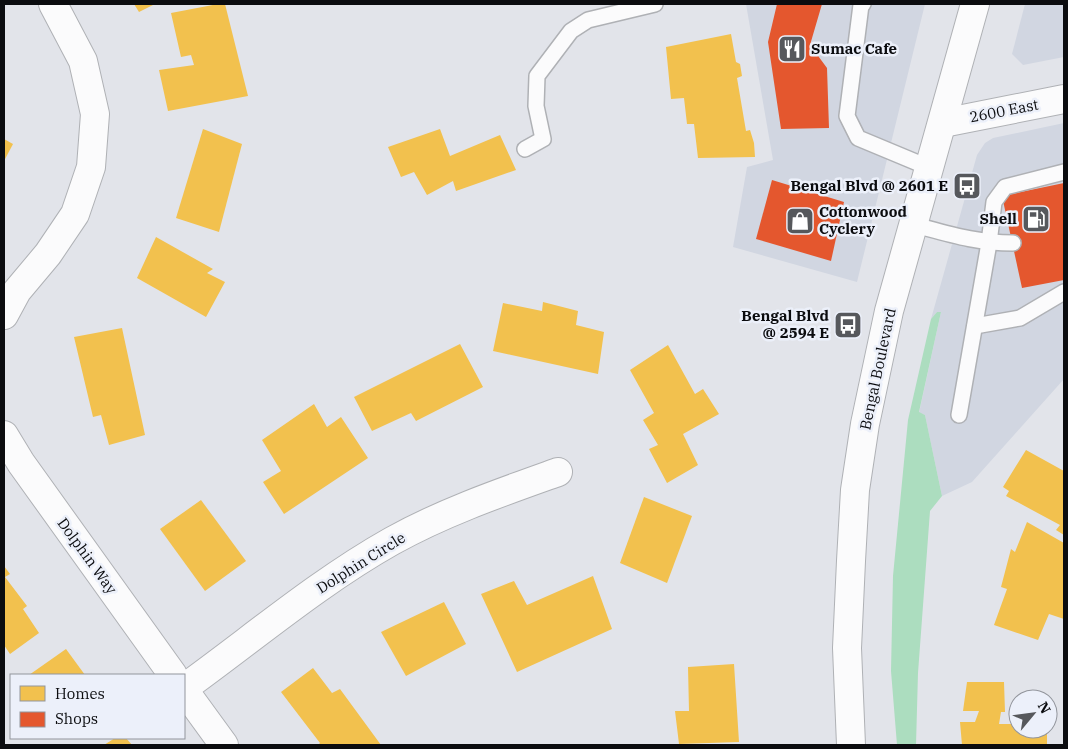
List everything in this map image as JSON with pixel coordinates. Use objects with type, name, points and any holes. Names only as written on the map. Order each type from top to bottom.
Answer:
[{"type":"street","points":[[4,315],[17,291],[48,254],[75,214],[91,167],[95,114],[91,96],[82,61],[53,4]]},
{"type":"street","name":"Bengal Boulevard","points":[[851,745],[847,648],[856,490],[865,424],[887,320],[915,225],[974,4]]},
{"type":"street","name":"2600 East","points":[[943,123],[1064,99]]},
{"type":"street","name":"Dolphin Way","points":[[4,435],[21,464],[172,674]]},
{"type":"street","name":"Dolphin Circle","points":[[185,688],[318,589],[393,540],[470,504],[558,472]]},
{"type":"street","points":[[185,690],[224,745]]},
{"type":"lane","points":[[524,149],[544,139],[536,106],[538,76],[571,32],[588,20],[655,4]]},
{"type":"lane","points":[[863,4],[861,6],[847,116],[858,138],[930,168]]},
{"type":"lane","points":[[959,415],[989,243],[994,202],[1005,187],[1064,172]]},
{"type":"lane","points":[[915,225],[971,240],[989,243],[1012,243]]},
{"type":"lane","points":[[975,326],[1020,318],[1064,292]]},
{"type":"shaded area","points":[[746,4],[925,4],[857,282],[733,247],[747,167],[773,160]]},
{"type":"shaded area","points":[[1025,4],[1064,4],[1064,57],[1023,65],[1012,54]]},
{"type":"shaded area","points":[[1064,123],[1064,379],[972,482],[942,496],[925,415],[919,413],[941,312],[937,312],[931,319],[977,155],[985,143],[993,138]]},
{"type":"green space","points":[[937,312],[941,312],[919,412],[925,415],[942,496],[930,511],[918,673],[916,745],[897,745],[891,671],[893,576],[908,420],[931,319]]},
{"type":"building: Homes","points":[[134,4],[155,4],[139,12]]},
{"type":"building: Homes","points":[[225,4],[248,96],[168,111],[159,70],[194,65],[191,55],[181,57],[171,13]]},
{"type":"building: Homes","points":[[731,34],[736,62],[740,64],[742,76],[737,78],[746,131],[750,130],[754,143],[755,157],[698,158],[694,124],[687,124],[684,98],[671,99],[666,47]]},
{"type":"building: Homes","points":[[203,129],[242,144],[219,232],[176,218]]},
{"type":"building: Homes","points":[[440,129],[450,156],[500,135],[516,170],[456,191],[453,181],[427,195],[414,172],[401,177],[388,147]]},
{"type":"building: Homes","points":[[4,139],[13,144],[4,161]]},
{"type":"building: Homes","points":[[156,237],[213,269],[207,273],[225,282],[206,317],[137,278]]},
{"type":"building: Homes","points":[[543,302],[578,311],[576,325],[604,332],[598,374],[493,351],[503,303],[542,311]]},
{"type":"building: Homes","points":[[122,328],[145,435],[109,445],[101,415],[93,417],[74,337]]},
{"type":"building: Homes","points":[[460,344],[483,387],[416,421],[411,413],[372,431],[354,397]]},
{"type":"building: Homes","points":[[668,345],[695,394],[703,389],[719,414],[683,434],[698,465],[667,483],[649,449],[658,445],[643,420],[654,413],[630,370]]},
{"type":"building: Homes","points":[[314,404],[327,427],[341,417],[368,458],[284,514],[263,482],[281,471],[262,440]]},
{"type":"building: Homes","points":[[1026,450],[1064,471],[1064,535],[1056,530],[1060,525],[1006,496],[1009,491],[1003,487]]},
{"type":"building: Homes","points":[[644,497],[692,516],[667,583],[620,563]]},
{"type":"building: Homes","points":[[201,500],[246,561],[205,591],[160,529]]},
{"type":"building: Homes","points":[[1027,522],[1064,543],[1064,619],[1049,614],[1038,640],[994,625],[1007,589],[1001,587],[1011,549],[1015,552]]},
{"type":"building: Homes","points":[[4,566],[10,574],[5,577],[27,606],[23,609],[39,633],[10,654],[4,645]]},
{"type":"building: Homes","points":[[593,576],[612,629],[517,672],[481,594],[514,581],[527,605]]},
{"type":"building: Homes","points":[[444,602],[466,644],[406,676],[381,632]]},
{"type":"building: Homes","points":[[66,649],[84,674],[30,674]]},
{"type":"building: Homes","points":[[734,664],[739,742],[679,744],[675,711],[689,711],[688,667]]},
{"type":"building: Homes","points":[[313,668],[332,693],[340,689],[381,745],[318,745],[320,743],[281,692]]},
{"type":"building: Homes","points":[[967,682],[1004,682],[1005,712],[1001,712],[999,724],[1008,724],[1008,739],[1047,739],[1047,745],[962,745],[960,722],[975,722],[979,711],[963,711]]},
{"type":"building: Homes","points":[[113,739],[127,739],[132,745],[104,745]]},
{"type":"building: Shops","points":[[777,4],[822,4],[810,45],[827,68],[829,128],[781,129],[768,42]]},
{"type":"building: Shops","name":"Cottonwood Cyclery","points":[[772,180],[844,202],[831,261],[756,239]]},
{"type":"building: Shops","name":"Shell","points":[[1064,183],[1064,280],[1022,288],[1002,196]]},
{"type":"place","name":"Sumac Cafe","points":[[792,49]]},
{"type":"place","name":"Bengal Blvd @ 2601 E","points":[[967,186]]},
{"type":"place","name":"Shell","points":[[1036,219]]},
{"type":"place","name":"Cottonwood Cyclery","points":[[800,221]]},
{"type":"place","name":"Bengal Blvd @ 2594 E","points":[[848,325]]}]
